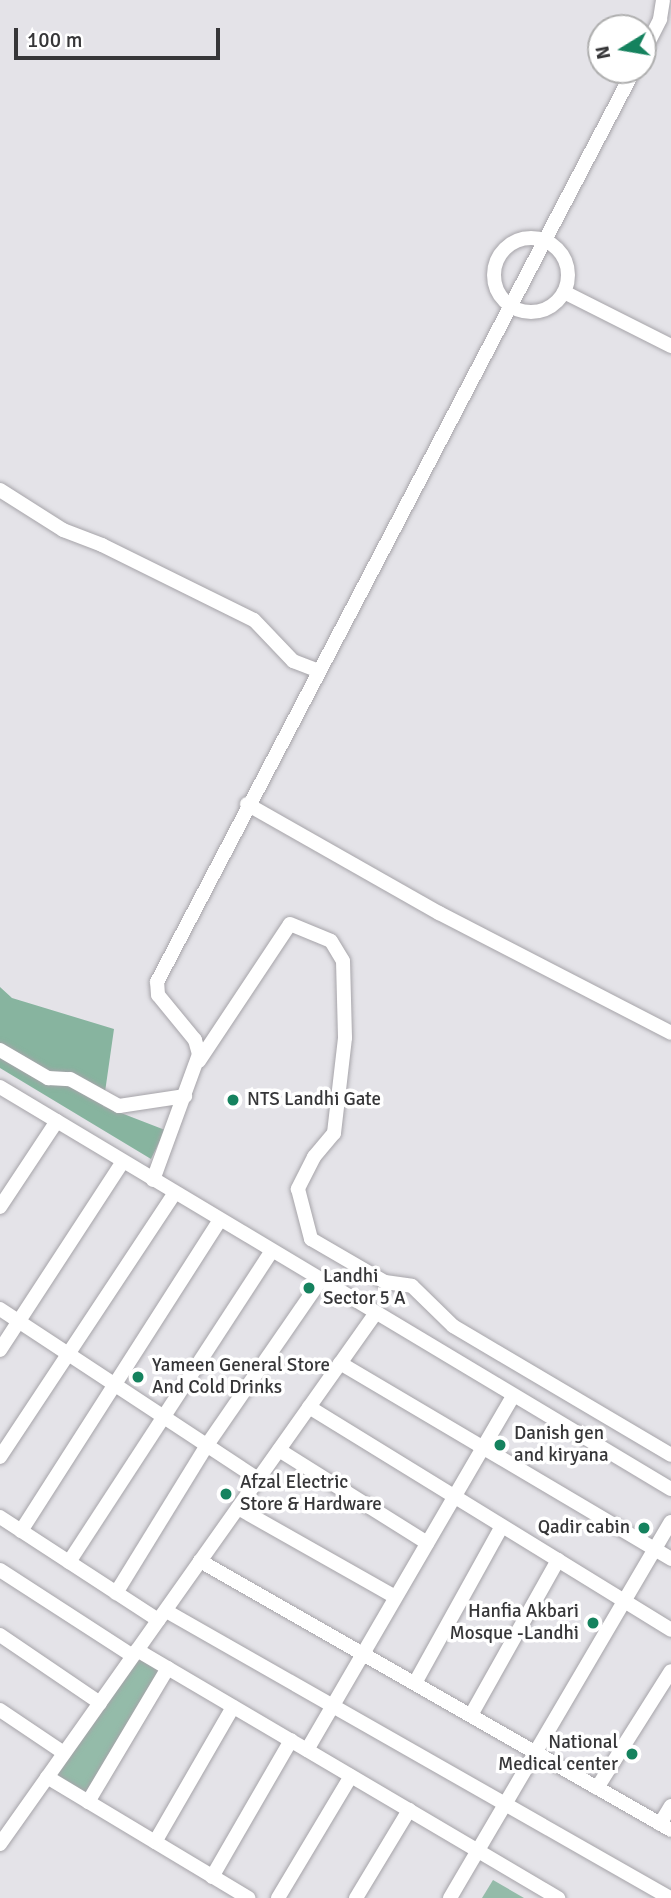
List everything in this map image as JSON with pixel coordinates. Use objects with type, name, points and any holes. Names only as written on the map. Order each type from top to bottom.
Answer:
[{"type":"street","points":[[657,25],[663,0]]},
{"type":"street","points":[[199,1061],[195,1040],[158,995],[157,982],[316,670],[627,84]]},
{"type":"street","points":[[523,238],[545,240],[556,247],[568,268],[564,292],[541,312],[510,307],[494,279],[498,257],[523,238]]},
{"type":"street","points":[[564,292],[671,346]]},
{"type":"street","points":[[0,489],[63,530],[102,545],[254,620],[293,661],[316,670]]},
{"type":"street","points":[[247,804],[439,913],[671,1033]]},
{"type":"street","points":[[153,1180],[199,1061],[290,924],[331,941],[343,961],[345,1038],[334,1133],[314,1157],[298,1189],[312,1239],[385,1282],[412,1286],[453,1326],[671,1455]]},
{"type":"street","points":[[0,1050],[48,1078],[70,1079],[119,1106],[185,1096]]},
{"type":"street","points":[[2,1092],[57,1121],[320,1282],[671,1489]]},
{"type":"street","points":[[0,1207],[57,1121]]},
{"type":"street","points":[[0,1350],[123,1161]]},
{"type":"street","points":[[0,1457],[175,1193]]},
{"type":"street","points":[[21,1531],[220,1220]]},
{"type":"street","points":[[69,1562],[162,1415],[271,1252]]},
{"type":"street","points":[[116,1593],[207,1445],[320,1282]]},
{"type":"street","points":[[0,1309],[258,1479]]},
{"type":"street","points":[[0,1843],[374,1314]]},
{"type":"street","points":[[340,1363],[671,1559]]},
{"type":"street","points":[[307,1750],[513,1396]]},
{"type":"street","points":[[309,1407],[671,1630]]},
{"type":"street","points":[[279,1450],[427,1543]]},
{"type":"street","points":[[237,1508],[396,1597]]},
{"type":"street","points":[[0,1517],[116,1593],[332,1707],[670,1898]]},
{"type":"street","points":[[450,1898],[671,1522]]},
{"type":"street","points":[[415,1684],[502,1526]]},
{"type":"street","points":[[471,1715],[558,1560]]},
{"type":"street","points":[[200,1561],[666,1827],[671,1806]]},
{"type":"street","points":[[0,1570],[135,1653],[168,1668],[558,1898]]},
{"type":"street","points":[[0,1635],[100,1703]]},
{"type":"street","points":[[88,1802],[168,1668]]},
{"type":"street","points":[[597,1788],[671,1671]]},
{"type":"street","points":[[155,1842],[233,1707]]},
{"type":"street","points":[[0,1710],[64,1753]]},
{"type":"street","points":[[212,1877],[291,1740]]},
{"type":"street","points":[[278,1898],[351,1776]]},
{"type":"street","points":[[47,1777],[248,1898]]},
{"type":"street","points":[[356,1898],[409,1810]]},
{"type":"green space","points":[[0,987],[12,998],[114,1029],[103,1106],[165,1130],[151,1159],[0,1068]]},
{"type":"green space","points":[[137,1650],[168,1668],[88,1802],[47,1777]]},
{"type":"green space","points":[[493,1880],[524,1898],[482,1898]]},
{"type":"place","name":"NTS Landhi Gate","points":[[233,1100]]},
{"type":"place","name":"Landhi Sector 5 A","points":[[309,1288]]},
{"type":"place","name":"Yameen General Store And Cold Drinks","points":[[138,1377]]},
{"type":"place","name":"Danish gen and kiryana","points":[[500,1445]]},
{"type":"place","name":"Afzal Electric Store & Hardware","points":[[226,1494]]},
{"type":"place","name":"Qadir cabin","points":[[644,1528]]},
{"type":"place","name":"Hanfia Akbari Mosque -Landhi","points":[[593,1623]]},
{"type":"place","name":"National Medical center","points":[[632,1754]]}]
